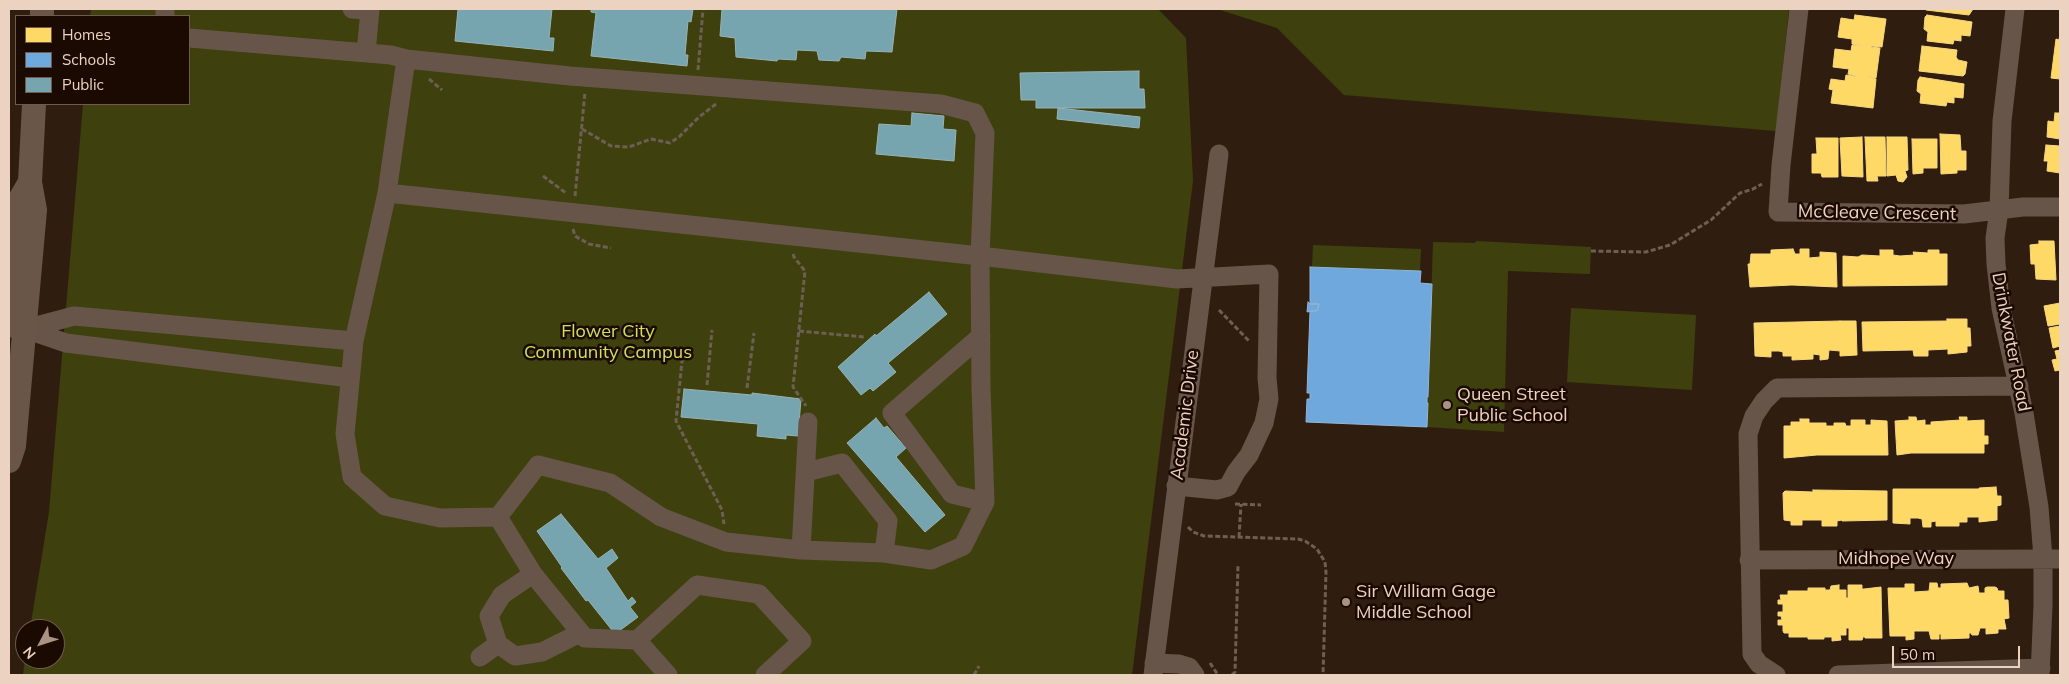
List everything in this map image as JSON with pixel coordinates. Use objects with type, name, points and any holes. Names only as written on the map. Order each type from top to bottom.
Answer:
[{"type":"main road","points":[[14,327],[35,210],[30,182],[34,105]]},
{"type":"main road","points":[[9,461],[14,446],[13,206],[30,182]]},
{"type":"street","points":[[352,9],[370,10],[366,53]]},
{"type":"street","name":"McCleave Crescent","points":[[1799,9],[1781,164],[1778,212],[1964,214],[1999,210]]},
{"type":"street","name":"Drinkwater Road","points":[[2015,9],[2002,121],[1999,210],[1995,238],[1997,284],[2006,334],[2019,386],[2051,559],[2043,614],[2041,672]]},
{"type":"street","points":[[190,38],[366,53],[570,76],[941,104],[975,113],[985,133],[980,256],[985,502],[963,546],[930,560],[884,553],[802,550],[726,542],[661,517],[610,483],[538,465],[498,517]]},
{"type":"street","points":[[406,58],[388,193],[354,341],[345,434],[352,478],[385,506],[440,518],[498,517]]},
{"type":"street","name":"Academic Drive","points":[[1153,669],[1219,154]]},
{"type":"street","points":[[388,193],[980,256],[1177,279],[1203,276],[1269,274],[1269,399],[1264,423],[1249,455],[1236,472],[1228,487],[1217,490],[1176,486]]},
{"type":"street","points":[[1999,210],[2060,207]]},
{"type":"street","points":[[14,327],[74,316],[354,341]]},
{"type":"street","points":[[14,327],[66,343],[350,378]]},
{"type":"street","points":[[981,336],[892,413],[952,494],[985,502]]},
{"type":"street","points":[[1776,675],[1759,664],[1752,654],[1748,434],[1754,416],[1764,401],[1777,388],[2019,386]]},
{"type":"street","points":[[802,550],[808,422]]},
{"type":"street","points":[[806,472],[842,463],[888,521],[884,553]]},
{"type":"street","points":[[498,517],[533,574],[585,638],[637,640],[697,585],[759,594],[802,641],[765,675]]},
{"type":"street","name":"Midhope Way","points":[[1749,560],[2051,559]]},
{"type":"street","points":[[533,574],[502,595],[489,616],[498,644],[515,656],[542,652],[580,633]]},
{"type":"street","points":[[637,640],[668,675]]},
{"type":"street","points":[[480,657],[498,644]]},
{"type":"street","points":[[1153,669],[1184,665],[1189,667],[1195,675]]},
{"type":"street","points":[[1838,675],[2041,672]]},
{"type":"path","points":[[698,73],[703,9]]},
{"type":"path","points":[[544,176],[575,200],[585,92]]},
{"type":"path","points":[[582,129],[610,146],[629,147],[650,139],[670,143],[678,138],[704,113],[721,102]]},
{"type":"path","points":[[1591,251],[1646,252],[1670,245],[1711,220],[1740,193],[1762,184],[1763,175]]},
{"type":"path","points":[[574,212],[571,226],[575,236],[589,244],[612,248]]},
{"type":"path","points":[[791,236],[794,257],[805,271],[793,387],[806,404],[808,422]]},
{"type":"path","points":[[1219,310],[1249,342],[1254,342]]},
{"type":"path","points":[[707,385],[712,330]]},
{"type":"path","points":[[799,331],[864,337]]},
{"type":"path","points":[[746,388],[754,333]]},
{"type":"path","points":[[683,351],[676,421],[722,510],[726,542]]},
{"type":"path","points":[[1239,537],[1241,504],[1261,505]]},
{"type":"path","points":[[1188,527],[1193,532],[1204,536],[1298,539],[1311,544],[1322,555],[1326,572],[1323,675]]},
{"type":"path","points":[[1232,675],[1235,672],[1238,565]]},
{"type":"path","points":[[974,675],[978,666]]},
{"type":"green space","name":"Flower City Community Campus","points":[[91,9],[1158,9],[1186,38],[1193,181],[1132,675],[23,675],[24,669],[65,669],[65,619],[32,619],[49,512],[83,105],[190,105],[190,15],[90,15]]},
{"type":"green space","points":[[1217,9],[1789,9],[1776,131],[1344,95],[1277,28]]},
{"type":"green space","points":[[1476,241],[1591,247],[1590,274],[1508,271],[1504,432],[1427,427],[1433,242],[1475,243]]},
{"type":"green space","points":[[1313,245],[1421,249],[1420,271],[1312,267]]},
{"type":"green space","points":[[1571,308],[1696,315],[1692,390],[1567,382]]},
{"type":"building: Homes","points":[[1926,9],[1973,9],[1969,15]]},
{"type":"building: Homes","points":[[1855,15],[1886,19],[1882,47],[1871,46],[1880,48],[1876,78],[1866,76],[1876,79],[1873,108],[1831,103],[1833,90],[1829,89],[1831,79],[1845,81],[1846,75],[1860,77],[1848,74],[1849,69],[1833,67],[1835,49],[1851,51],[1852,45],[1863,46],[1852,44],[1852,39],[1838,37],[1841,18],[1854,20]]},
{"type":"building: Homes","points":[[1927,15],[1972,22],[1970,36],[1961,35],[1961,41],[1954,40],[1953,44],[1927,41],[1928,32],[1924,29],[1925,17]]},
{"type":"building: Homes","points":[[2060,33],[2060,79],[2051,78],[2056,39],[2059,40]]},
{"type":"building: Homes","points":[[1922,46],[1957,50],[1956,57],[1958,60],[1967,62],[1965,74],[1963,76],[1919,71]]},
{"type":"building: Homes","points":[[1920,77],[1964,84],[1963,98],[1954,97],[1954,103],[1947,102],[1946,106],[1920,103],[1921,94],[1917,91]]},
{"type":"building: Homes","points":[[2055,113],[2060,113],[2060,139],[2047,137],[2048,121],[2054,122]]},
{"type":"building: Homes","points":[[1940,134],[1960,135],[1961,151],[1966,151],[1966,170],[1957,170],[1957,173],[1941,174]]},
{"type":"building: Homes","points":[[1862,137],[1863,177],[1842,176],[1840,138]]},
{"type":"building: Homes","points":[[1865,137],[1885,137],[1886,176],[1877,176],[1878,181],[1867,181]]},
{"type":"building: Homes","points":[[1887,137],[1907,137],[1908,170],[1905,171],[1907,177],[1903,182],[1898,181],[1896,175],[1887,176]]},
{"type":"building: Homes","points":[[1816,138],[1838,138],[1838,177],[1822,177],[1821,173],[1812,173],[1812,154],[1817,154]]},
{"type":"building: Homes","points":[[1912,139],[1937,139],[1937,168],[1923,168],[1923,173],[1913,174]]},
{"type":"building: Homes","points":[[2046,145],[2060,146],[2060,173],[2047,171],[2048,161],[2044,161]]},
{"type":"building: Homes","points":[[2039,241],[2054,241],[2056,280],[2036,279],[2035,264],[2031,264],[2030,245],[2039,244]]},
{"type":"building: Homes","points":[[1793,249],[1795,254],[1800,254],[1800,249],[1809,249],[1809,258],[1820,257],[1820,252],[1836,253],[1837,287],[1792,285],[1750,287],[1748,264],[1750,264],[1751,254],[1771,254],[1771,250]]},
{"type":"building: Homes","points":[[1880,250],[1893,250],[1893,255],[1900,256],[1914,255],[1913,252],[1928,253],[1928,250],[1939,250],[1939,254],[1947,254],[1947,285],[1843,286],[1843,256],[1880,256]]},
{"type":"building: Homes","points":[[2060,303],[2060,324],[2048,326],[2044,306]]},
{"type":"building: Homes","points":[[1947,319],[1967,319],[1967,328],[1970,328],[1971,346],[1967,346],[1967,352],[1948,354],[1948,349],[1928,350],[1928,356],[1914,356],[1913,350],[1863,351],[1862,322],[1947,321]]},
{"type":"building: Homes","points":[[1856,321],[1857,355],[1840,356],[1840,351],[1829,350],[1828,359],[1820,360],[1820,355],[1813,354],[1813,359],[1792,360],[1792,356],[1783,356],[1783,352],[1779,351],[1771,351],[1771,357],[1755,356],[1754,323]]},
{"type":"building: Homes","points":[[2060,326],[2060,346],[2053,348],[2049,328]]},
{"type":"building: Homes","points":[[2060,350],[2060,370],[2055,371],[2052,360],[2057,359],[2055,351]]},
{"type":"building: Homes","points":[[1909,417],[1916,417],[1917,421],[1925,420],[1925,425],[1931,425],[1931,422],[1960,420],[1959,417],[1967,417],[1967,421],[1984,420],[1984,436],[1988,436],[1988,444],[1984,444],[1984,453],[1911,453],[1897,455],[1895,421],[1909,420]]},
{"type":"building: Homes","points":[[1800,419],[1809,419],[1809,423],[1826,423],[1826,426],[1834,426],[1834,423],[1845,423],[1846,426],[1851,426],[1851,420],[1865,420],[1865,425],[1871,425],[1871,420],[1887,421],[1888,455],[1817,455],[1784,458],[1784,426],[1791,426],[1791,422],[1800,422]]},
{"type":"building: Homes","points":[[1996,487],[1997,496],[2001,496],[2001,505],[1997,506],[1997,520],[1979,522],[1979,517],[1967,517],[1967,522],[1959,522],[1959,526],[1936,526],[1936,521],[1931,522],[1931,527],[1923,527],[1922,519],[1918,518],[1910,518],[1910,524],[1893,523],[1893,489],[1979,489]]},
{"type":"building: Homes","points":[[1813,490],[1887,491],[1887,520],[1842,520],[1837,521],[1837,526],[1822,526],[1822,520],[1802,520],[1802,525],[1791,525],[1791,521],[1784,520],[1783,493],[1785,491],[1813,492]]},
{"type":"building: Homes","points":[[1930,583],[1937,583],[1938,588],[1941,588],[1941,584],[1967,583],[1969,588],[1978,586],[1979,593],[1985,593],[1985,588],[1987,587],[1995,587],[1998,591],[2004,591],[2004,600],[2008,600],[2009,618],[2004,619],[2006,629],[1998,629],[1998,633],[1986,634],[1986,628],[1980,628],[1978,635],[1969,633],[1969,638],[1941,639],[1941,634],[1939,634],[1939,639],[1931,639],[1929,631],[1914,631],[1914,639],[1906,640],[1906,636],[1890,636],[1888,588],[1905,588],[1905,584],[1914,584],[1914,592],[1929,591]]},
{"type":"building: Homes","points":[[1839,585],[1839,590],[1846,590],[1846,598],[1848,598],[1848,585],[1862,585],[1862,589],[1881,587],[1882,638],[1865,638],[1864,635],[1862,640],[1849,640],[1849,628],[1846,628],[1846,635],[1840,635],[1841,640],[1832,641],[1832,637],[1808,639],[1808,637],[1789,637],[1789,633],[1784,633],[1783,625],[1778,625],[1778,620],[1782,620],[1781,616],[1778,616],[1778,612],[1783,612],[1783,604],[1778,604],[1778,600],[1781,600],[1780,595],[1788,595],[1788,591],[1808,591],[1808,588],[1825,588],[1825,590],[1830,590],[1831,586]]},
{"type":"building: Schools","points":[[1310,267],[1421,271],[1420,283],[1432,284],[1427,427],[1306,422],[1307,399],[1310,399],[1310,393],[1307,393],[1310,311],[1317,311],[1319,304],[1310,304]]},
{"type":"building: Schools","points":[[1308,302],[1310,304],[1319,304],[1318,310],[1307,312]]},
{"type":"building: Public","points":[[458,9],[552,9],[549,38],[554,38],[553,51],[455,41]]},
{"type":"building: Public","points":[[591,9],[693,9],[691,22],[688,21],[685,55],[688,55],[687,66],[591,56],[596,13],[591,12]]},
{"type":"building: Public","points":[[722,9],[897,9],[892,52],[866,51],[865,59],[841,57],[839,61],[819,60],[817,51],[797,50],[796,60],[778,59],[777,61],[736,57],[735,38],[720,36]]},
{"type":"building: Public","points":[[1139,71],[1139,89],[1144,89],[1145,108],[1036,108],[1036,100],[1021,100],[1020,73]]},
{"type":"building: Public","points":[[1058,108],[1140,117],[1139,128],[1057,119]]},
{"type":"building: Public","points":[[912,113],[944,116],[943,129],[956,130],[954,161],[876,154],[879,124],[911,126]]},
{"type":"building: Public","points":[[929,292],[947,314],[888,363],[896,372],[873,391],[870,388],[861,395],[838,367],[875,334],[876,336]]},
{"type":"building: Public","points":[[684,389],[752,395],[752,393],[801,399],[798,436],[786,435],[786,439],[757,436],[758,424],[681,417]]},
{"type":"building: Public","points":[[876,418],[884,428],[887,426],[906,448],[896,457],[945,515],[925,532],[847,443]]},
{"type":"building: Public","points":[[561,514],[598,559],[612,549],[618,558],[606,568],[628,601],[632,597],[636,602],[630,607],[638,617],[615,634],[588,600],[586,601],[561,568],[537,531]]},
{"type":"place","name":"Queen Street Public School","points":[[1447,405]]},
{"type":"place","name":"Sir William Gage Middle School","points":[[1346,602]]}]
